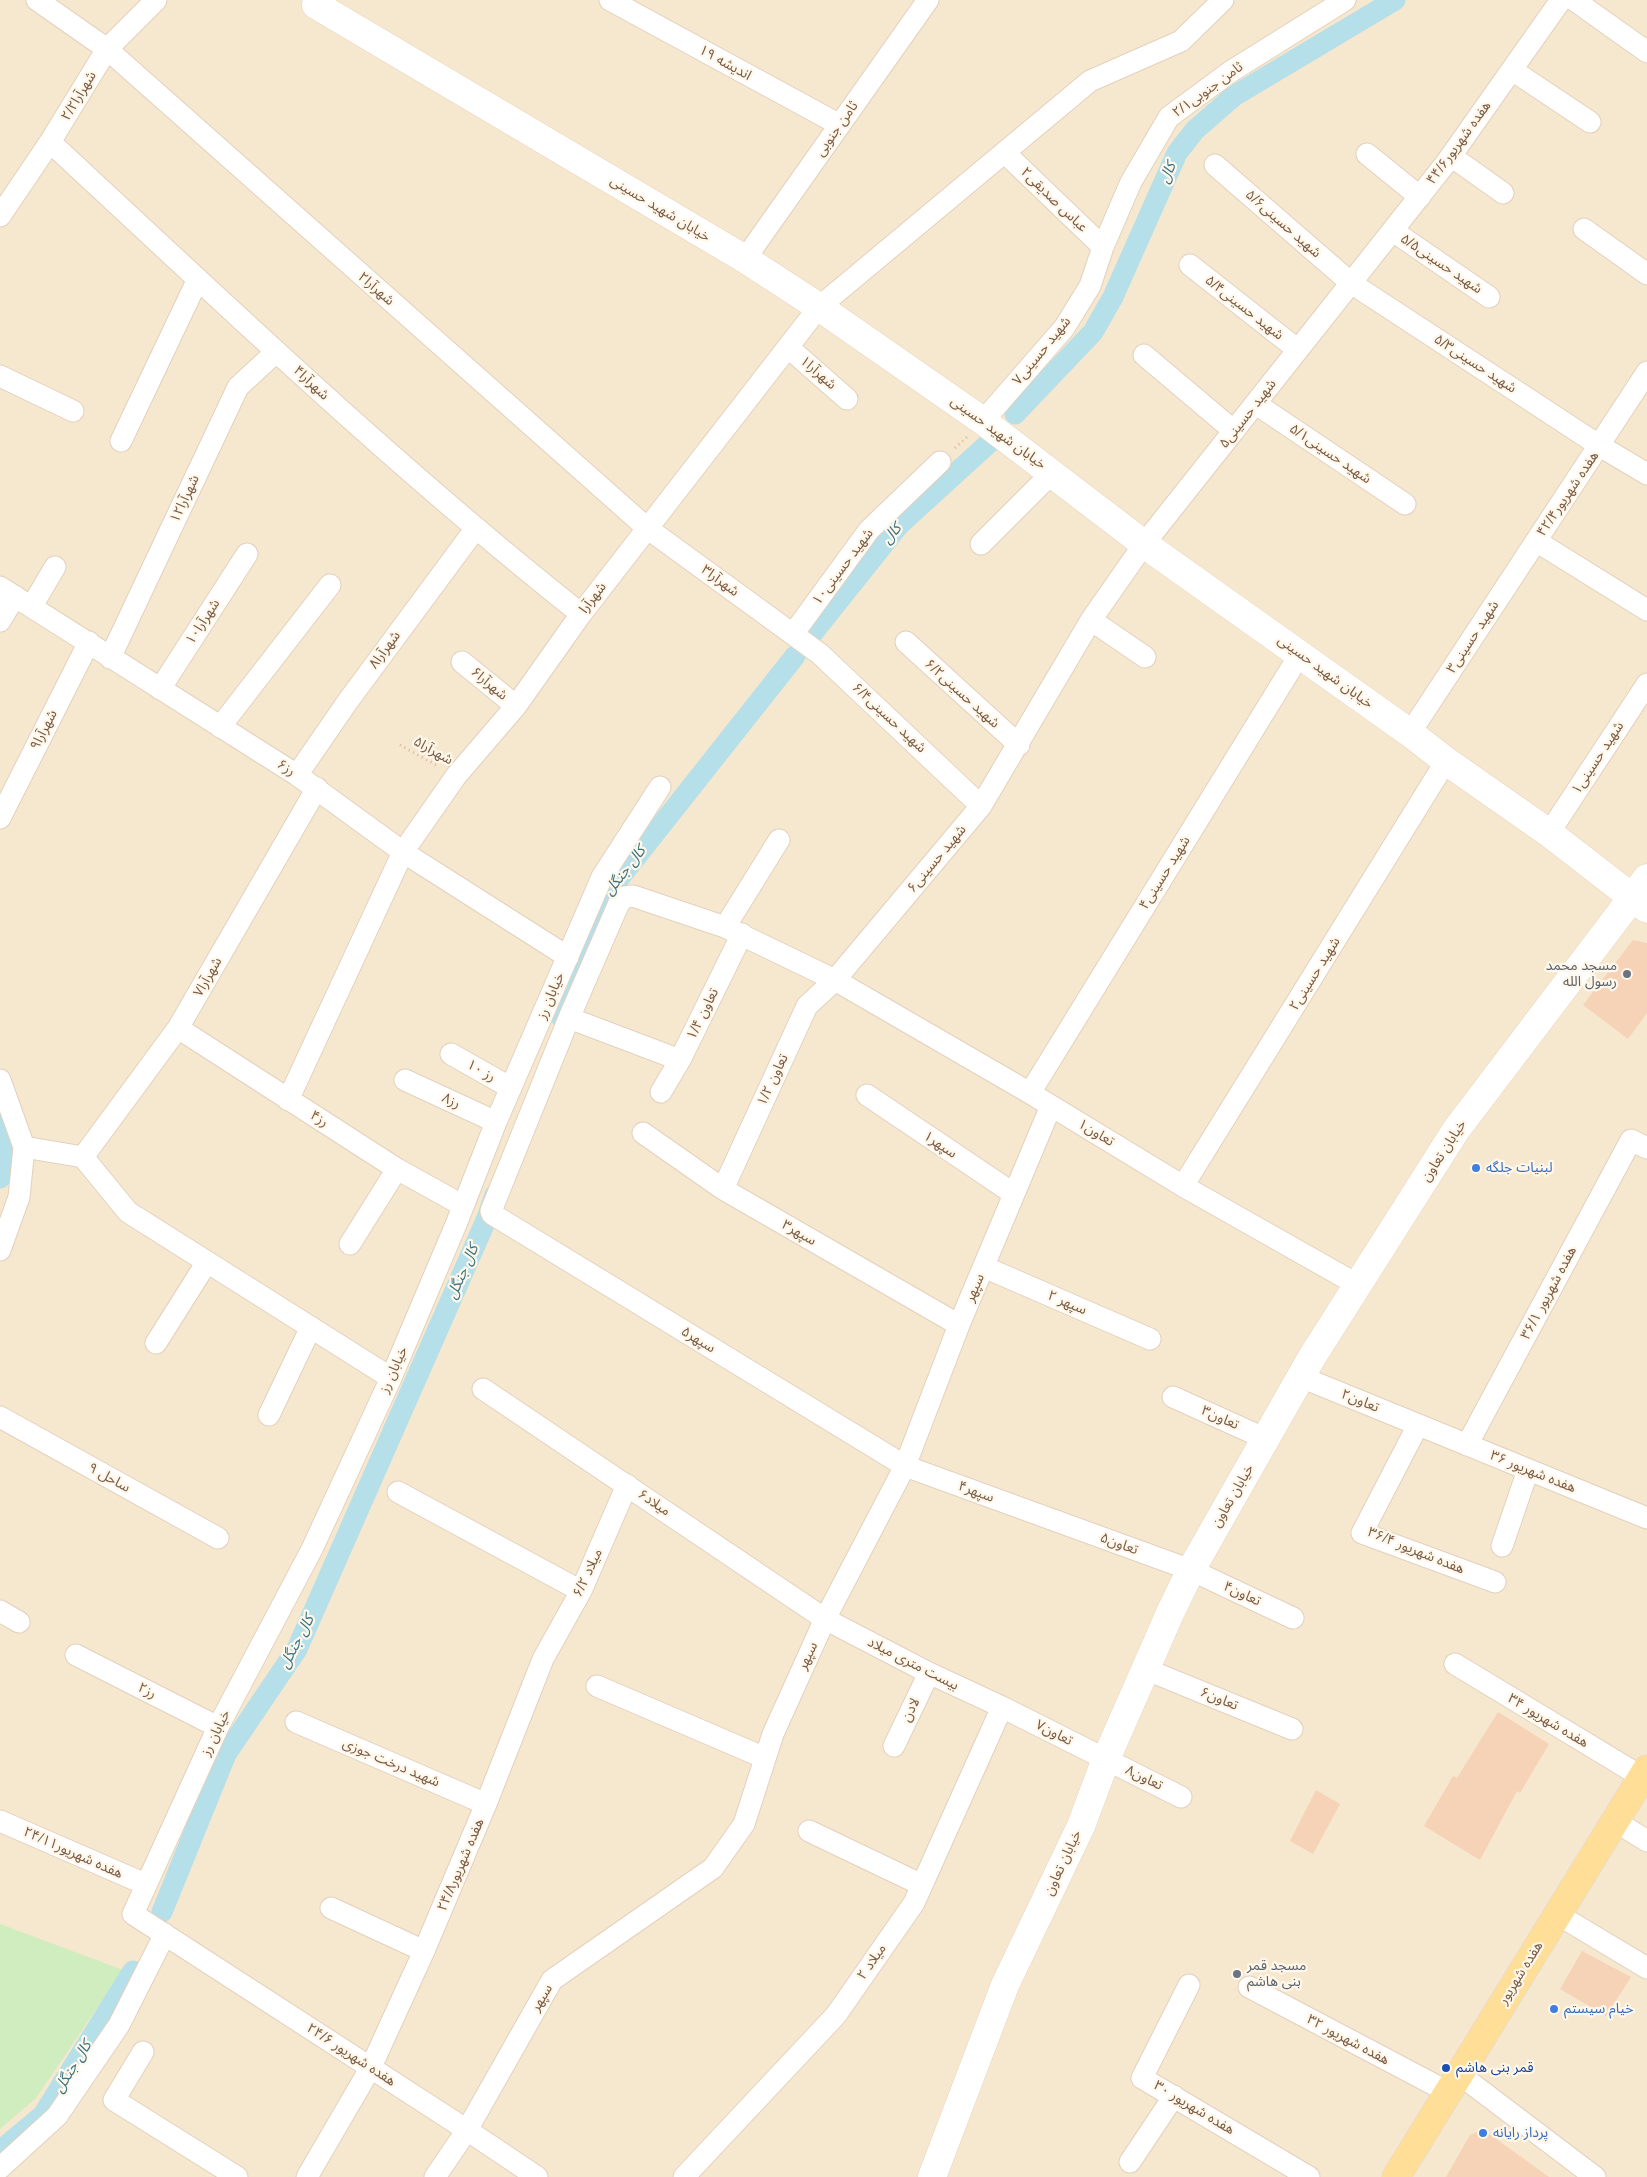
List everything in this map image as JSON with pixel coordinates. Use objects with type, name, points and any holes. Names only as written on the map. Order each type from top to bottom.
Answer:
[{"type":"main road","name":"خیابان شهید حسینی","points":[[313,2],[745,259],[819,307],[983,422],[1052,472],[1144,544],[1300,654],[1446,761],[1642,895]]},
{"type":"main road","name":"خیابان تعاون","points":[[932,2177],[1005,1985],[1081,1826],[1106,1760],[1145,1669],[1191,1570],[1301,1377],[1456,1130],[1642,895]]},
{"type":"main road","name":"هفده شهریور","points":[[1396,2177],[1644,1773]]},
{"type":"street","name":"شهرآرا۲","points":[[37,0],[107,49],[647,528]]},
{"type":"street","name":"شهرآرا۲/۲","points":[[0,216],[50,142],[107,49],[156,0]]},
{"type":"street","name":"اندیشه ۱۹","points":[[610,0],[840,125]]},
{"type":"street","name":"ثامن جنوبی","points":[[745,259],[928,0]]},
{"type":"street","name":"شهرآرا","points":[[288,1100],[403,852],[456,776],[516,706],[581,614],[819,307],[1090,81],[1181,40],[1223,0]]},
{"type":"street","name":"ثامن جنوبی۲/۱","points":[[1103,247],[1131,182],[1169,117],[1230,72],[1345,0]]},
{"type":"street","name":"هفده شهریور۴۴/۶","points":[[1351,283],[1451,156],[1561,0]]},
{"type":"street","points":[[1574,0],[1647,52]]},
{"type":"street","points":[[1512,70],[1590,122]]},
{"type":"street","name":"شهرآرا۴","points":[[50,142],[334,405],[476,528],[581,614]]},
{"type":"street","name":"عباس صدیقی۲","points":[[1005,153],[1103,247]]},
{"type":"street","points":[[1368,154],[1420,197]]},
{"type":"street","points":[[1451,156],[1503,193]]},
{"type":"street","name":"شهید حسینی۵/۶","points":[[1215,165],[1351,283]]},
{"type":"street","points":[[1584,229],[1647,274]]},
{"type":"street","name":"شهید حسینی۵/۵","points":[[1393,231],[1489,297]]},
{"type":"street","name":"شهید حسینی۷","points":[[983,422],[1064,328],[1090,286],[1103,247]]},
{"type":"street","name":"شهید حسینی۵/۴","points":[[1190,265],[1298,350]]},
{"type":"street","points":[[121,441],[198,279]]},
{"type":"street","name":"شهید حسینی۵","points":[[1144,544],[1351,283]]},
{"type":"street","name":"شهید حسینی۵/۳","points":[[1351,283],[1600,446],[1647,474]]},
{"type":"street","name":"شهرآرا۱","points":[[789,348],[847,399]]},
{"type":"street","name":"شهرآرا۱۲","points":[[110,658],[238,387],[276,352]]},
{"type":"street","points":[[1144,355],[1234,432]]},
{"type":"street","name":"هفده شهریور۴۲/۴","points":[[1536,542],[1647,372]]},
{"type":"street","points":[[0,376],[73,412]]},
{"type":"street","name":"شهید حسینی۵/۱","points":[[1256,404],[1405,504]]},
{"type":"street","name":"شهید حسینی۱۰","points":[[794,634],[869,530],[940,462]]},
{"type":"street","points":[[981,544],[1052,472]]},
{"type":"street","name":"شهرآرا۸","points":[[296,774],[476,528]]},
{"type":"street","name":"شهرآرا۳","points":[[647,528],[794,634]]},
{"type":"street","points":[[1536,542],[1647,610]]},
{"type":"street","name":"شهید حسینی۳","points":[[1410,734],[1536,542]]},
{"type":"street","name":"شهید حسینی۶","points":[[835,980],[982,806],[1091,620],[1144,544]]},
{"type":"street","name":"شهرآرا۱۰","points":[[160,689],[247,554]]},
{"type":"street","points":[[0,622],[16,596],[55,567]]},
{"type":"street","points":[[220,727],[330,585]]},
{"type":"street","name":"رز۶","points":[[16,596],[89,642],[110,658],[296,774],[403,852],[568,957]]},
{"type":"street","points":[[1091,620],[1145,657]]},
{"type":"street","name":"شهید حسینی۶/۴","points":[[794,634],[820,654],[982,806]]},
{"type":"street","name":"شهرآرا۹","points":[[0,818],[89,642]]},
{"type":"street","name":"شهید حسینی۶/۲","points":[[906,642],[1019,745]]},
{"type":"street","name":"شهید حسینی۴","points":[[1030,1093],[1300,654]]},
{"type":"street","name":"شهرآرا۶","points":[[462,662],[516,706]]},
{"type":"street","name":"شهید حسینی۱","points":[[1549,833],[1647,684]]},
{"type":"street","name":"شهید حسینی۲","points":[[1183,1186],[1446,761]]},
{"type":"street","name":"خیابان رز","points":[[165,1934],[133,1914],[145,1884],[218,1727],[312,1549],[391,1378],[457,1222],[462,1205],[496,1122],[602,876],[660,787]]},
{"type":"street","name":"شهرآرا۷","points":[[83,1157],[178,1028],[317,788]]},
{"type":"street","name":"تعاون ۱/۴","points":[[661,1092],[680,1060],[734,930],[779,840]]},
{"type":"street","points":[[680,1060],[569,1018],[619,903],[625,897],[632,896],[734,930],[835,980]]},
{"type":"street","name":"تعاون۱","points":[[835,980],[1030,1093],[1183,1186],[1358,1285]]},
{"type":"street","name":"تعاون ۱/۲","points":[[722,1189],[807,1006],[835,980]]},
{"type":"street","name":"سپهر۵","points":[[569,1018],[491,1211],[492,1214],[905,1466]]},
{"type":"street","name":"رز۴","points":[[178,1028],[397,1168],[462,1205]]},
{"type":"street","name":"رز ۱۰","points":[[451,1054],[511,1088]]},
{"type":"street","points":[[0,1080],[24,1147],[19,1197],[0,1250]]},
{"type":"street","name":"رز۸","points":[[405,1080],[496,1122]]},
{"type":"street","name":"سپهر۱","points":[[867,1096],[1014,1194]]},
{"type":"street","name":"سپهر","points":[[435,2177],[467,2130],[552,1980],[713,1868],[744,1824],[773,1734],[825,1620],[905,1466],[959,1325],[1051,1106]]},
{"type":"street","name":"سپهر۳","points":[[643,1133],[722,1189],[959,1325]]},
{"type":"street","name":"هفده شهریور ۳۶/۱","points":[[1467,1445],[1639,1144]]},
{"type":"street","points":[[24,1147],[83,1157],[128,1212],[391,1378]]},
{"type":"street","points":[[350,1244],[397,1168]]},
{"type":"street","points":[[156,1343],[207,1262]]},
{"type":"street","name":"سپهر ۲","points":[[984,1267],[1150,1338]]},
{"type":"street","points":[[269,1415],[311,1328]]},
{"type":"street","name":"تعاون۲","points":[[1301,1377],[1418,1425]]},
{"type":"street","name":"میلاد۶","points":[[482,1389],[825,1620]]},
{"type":"street","name":"تعاون۳","points":[[1173,1398],[1266,1439]]},
{"type":"street","name":"ساحل ۹","points":[[0,1417],[218,1538]]},
{"type":"street","name":"هفده شهریور ۳۶","points":[[1418,1425],[1647,1518]]},
{"type":"street","name":"هفده شهریور ۳۶/۴","points":[[1418,1425],[1362,1533],[1495,1582]]},
{"type":"street","name":"سپهر۴","points":[[905,1466],[1048,1518]]},
{"type":"street","points":[[1502,1546],[1528,1470]]},
{"type":"street","name":"میلاد ۶/۲","points":[[543,1659],[581,1591],[627,1485]]},
{"type":"street","points":[[398,1492],[581,1591]]},
{"type":"street","name":"تعاون۵","points":[[1048,1518],[1191,1570]]},
{"type":"street","name":"تعاون۴","points":[[1191,1570],[1294,1618]]},
{"type":"street","points":[[0,1611],[19,1622]]},
{"type":"street","name":"بیست متری میلاد","points":[[825,1620],[929,1673],[1002,1707]]},
{"type":"street","name":"رز۲","points":[[76,1655],[218,1727]]},
{"type":"street","name":"هفده شهریور۲۴/۸","points":[[307,2177],[370,2067],[424,1951],[486,1804],[543,1659]]},
{"type":"street","name":"هفده شهریور ۳۴","points":[[1455,1664],[1644,1773]]},
{"type":"street","name":"تعاون۶","points":[[1145,1669],[1292,1729]]},
{"type":"street","name":"لادن","points":[[894,1746],[929,1673]]},
{"type":"street","points":[[597,1686],[765,1758]]},
{"type":"street","name":"تعاون۷","points":[[1002,1707],[1106,1760]]},
{"type":"street","name":"میلاد ۲","points":[[684,2177],[836,2015],[914,1903],[1002,1707]]},
{"type":"street","name":"شهید درخت جوزی","points":[[296,1722],[486,1804]]},
{"type":"street","name":"تعاون۸","points":[[1106,1760],[1182,1797]]},
{"type":"street","name":"هفده شهریور۲۴/۱۱","points":[[0,1821],[145,1884]]},
{"type":"street","points":[[1615,1821],[1647,1841]]},
{"type":"street","points":[[809,1831],[922,1885]]},
{"type":"street","points":[[332,1908],[424,1951]]},
{"type":"street","points":[[1557,1914],[1647,1968]]},
{"type":"street","points":[[0,2168],[57,2116],[119,2025],[165,1934]]},
{"type":"street","name":"هفده شهریور ۲۴/۶","points":[[165,1934],[537,2177]]},
{"type":"street","name":"هفده شهریور ۳۰","points":[[1189,1985],[1142,2078],[1309,2177]]},
{"type":"street","name":"هفده شهریور ۳۲","points":[[1249,1987],[1454,2083],[1588,2172]]},
{"type":"street","points":[[143,2052],[114,2100],[237,2177]]},
{"type":"street","points":[[1130,2162],[1174,2096]]},
{"type":"path","points":[[940,462],[983,422]]},
{"type":"path","name":"شهرآرا۵","points":[[400,745],[456,776]]},
{"type":"shaded area","points":[[0,0],[1647,0],[1647,2177],[0,2177]]},
{"type":"green space","points":[[0,1924],[123,1970],[36,2098],[0,2129]]},
{"type":"building","name":"مسجد محمد رسول الله","points":[[1633,940],[1647,943],[1647,1013],[1628,1039],[1583,1005]]},
{"type":"building","points":[[1498,1712],[1549,1744],[1520,1793],[1517,1791],[1480,1860],[1424,1826],[1453,1776],[1457,1778]]},
{"type":"building","points":[[1316,1790],[1340,1804],[1313,1854],[1290,1841]]},
{"type":"building","points":[[1582,1951],[1631,1977],[1606,2016],[1560,1989]]},
{"type":"building","points":[[1479,2131],[1488,2133],[1549,2177],[1446,2177],[1470,2135]]},
{"type":"waterway","name":"کال","points":[[1015,414],[1093,332],[1113,297],[1177,153],[1195,130],[1234,96],[1395,0]]},
{"type":"waterway","name":"کال","points":[[808,639],[899,525],[990,442]]},
{"type":"waterway","name":"کال جنگل","points":[[560,1016],[602,900],[795,656]]},
{"type":"waterway","name":"کال جنگل","points":[[0,1114],[7,1158],[0,1178]]},
{"type":"waterway","name":"کال جنگل","points":[[162,1912],[226,1754],[297,1649],[487,1218],[495,1195]]},
{"type":"waterway","name":"کال جنگل","points":[[0,2151],[43,2115],[133,1971]]},
{"type":"place","name":"مسجد محمد رسول الله","points":[[1627,974]]},
{"type":"place","name":"لبنیات جلگه","points":[[1476,1168]]},
{"type":"place","name":"مسجد قمر بنی هاشم","points":[[1237,1974]]},
{"type":"place","name":"خیام سیستم","points":[[1554,2009]]},
{"type":"place","name":"قمر بنی هاشم","points":[[1446,2068]]},
{"type":"place","name":"پرداز رایانه","points":[[1483,2133]]}]
